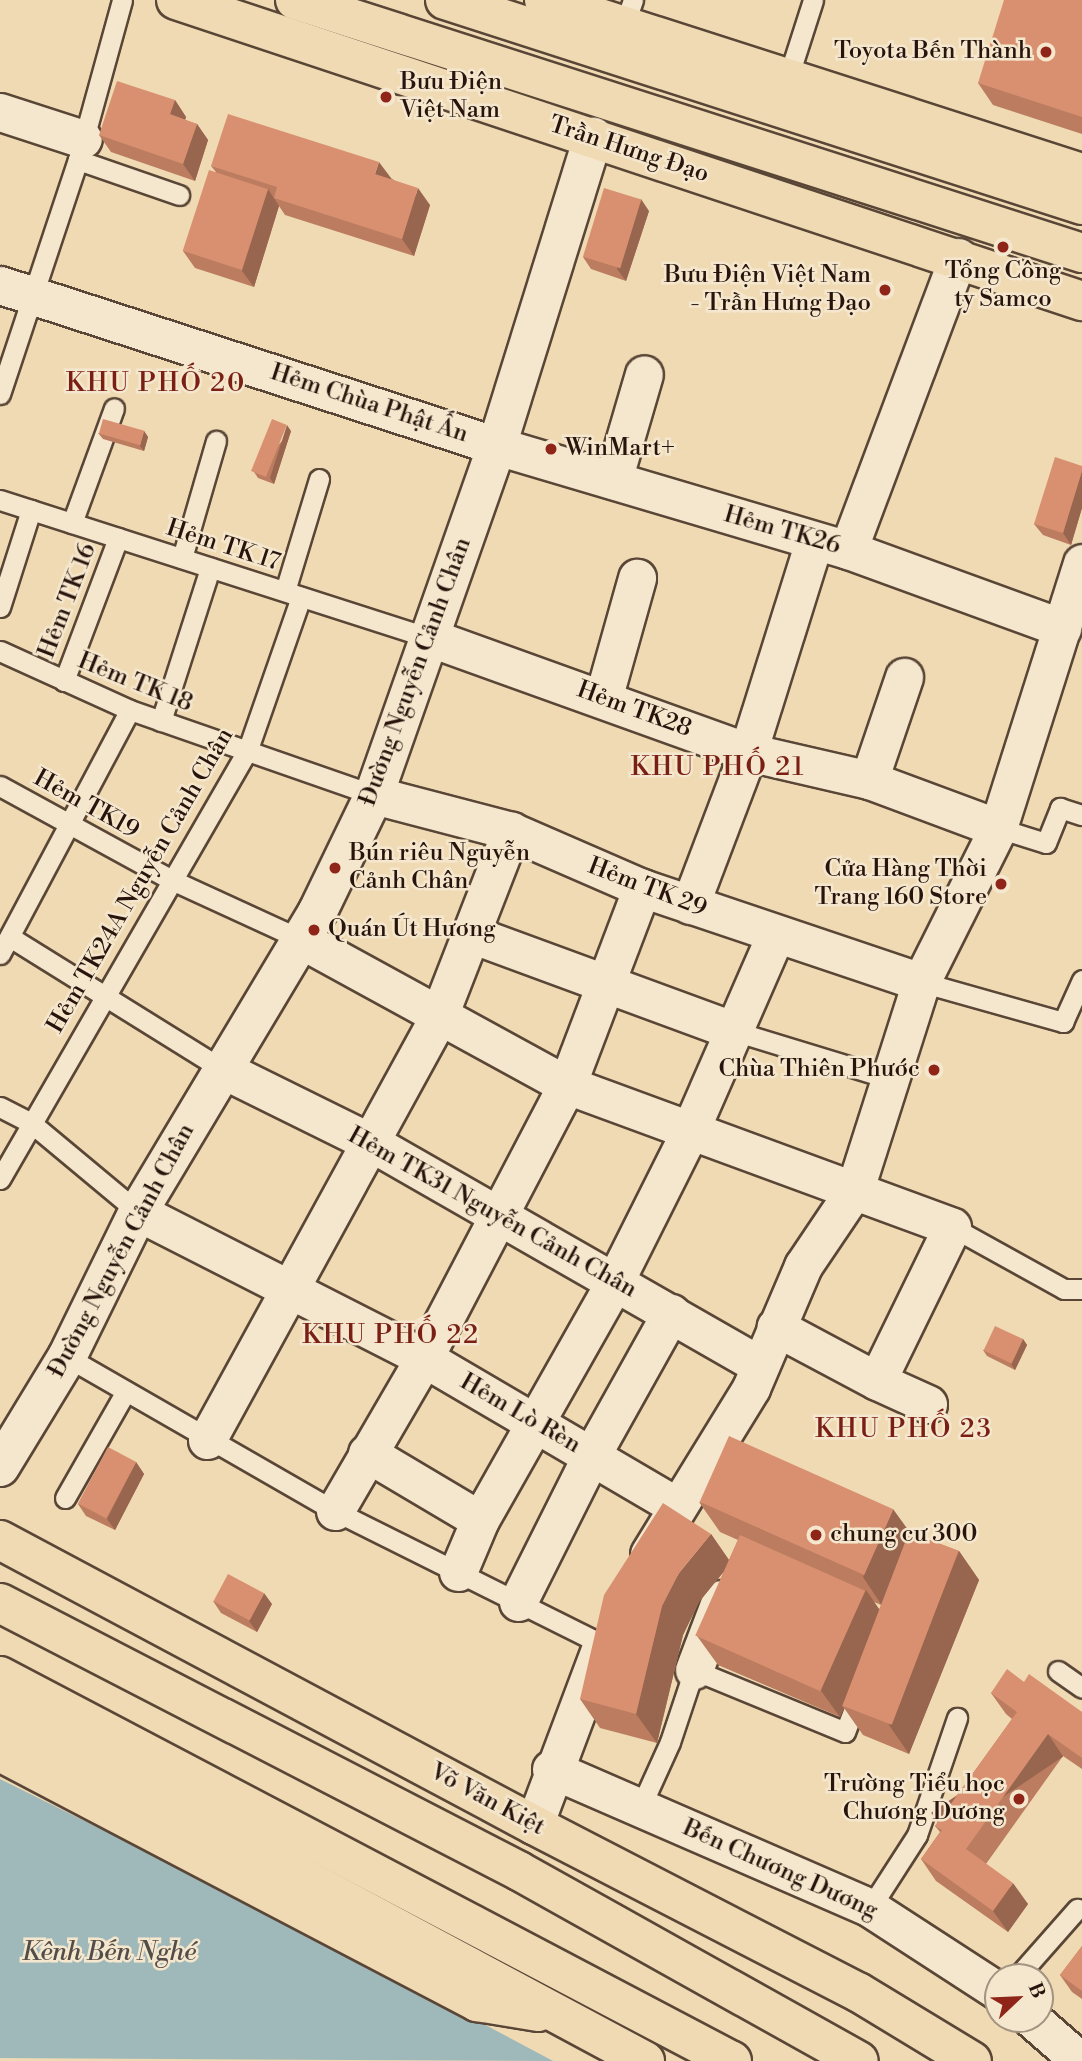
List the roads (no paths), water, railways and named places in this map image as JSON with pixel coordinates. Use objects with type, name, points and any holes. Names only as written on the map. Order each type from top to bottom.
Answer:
[{"type":"main road","name":"Trần Hưng Đạo","points":[[176,0],[218,7],[403,75],[597,119],[1082,253]]},
{"type":"main road","name":"Trần Hưng Đạo","points":[[295,0],[412,39],[597,119],[958,257],[1082,301]]},
{"type":"main road","points":[[445,0],[624,27]]},
{"type":"main road","points":[[544,0],[624,27],[784,94],[945,145],[1082,173]]},
{"type":"main road","points":[[597,119],[624,27]]},
{"type":"main road","points":[[403,75],[412,39]]},
{"type":"main road","points":[[945,145],[1082,205]]},
{"type":"main road","name":"Võ Văn Kiệt","points":[[0,1540],[534,1825],[858,1992],[972,2061]]},
{"type":"main road","name":"Võ Văn Kiệt","points":[[0,1603],[519,1871],[859,2061]]},
{"type":"main road","points":[[0,1676],[732,2061]]},
{"type":"main road","points":[[0,1716],[568,2017],[645,2061]]},
{"type":"main road","points":[[0,1752],[477,2002],[568,2017]]},
{"type":"street","points":[[0,112],[80,149]]},
{"type":"street","name":"Đường Nguyễn Cảnh Chân","points":[[0,1467],[67,1357],[138,1212],[300,939],[373,795],[498,446],[597,119]]},
{"type":"street","points":[[690,905],[831,546],[958,257]]},
{"type":"street","name":"Hẻm Chùa Phật Ấn","points":[[16,290],[498,446]]},
{"type":"street","points":[[613,480],[644,374]]},
{"type":"street","name":"Hẻm TK26","points":[[498,446],[831,546],[1072,632]]},
{"type":"street","points":[[534,1825],[551,1769],[601,1644],[675,1505],[751,1388],[758,1364],[803,1266],[855,1189],[888,1078],[921,982],[998,828],[1072,632],[1082,563]]},
{"type":"street","points":[[603,699],[637,578]]},
{"type":"street","name":"Hẻm TK28","points":[[430,638],[748,752],[869,780],[998,828]]},
{"type":"street","points":[[869,780],[904,677]]},
{"type":"street","name":"Hẻm TK 29","points":[[373,795],[511,831],[642,888],[775,936],[921,982]]},
{"type":"street","points":[[207,1440],[438,1018],[511,831]]},
{"type":"street","points":[[335,1511],[424,1358],[566,1085],[642,888]]},
{"type":"street","points":[[471,934],[734,1031]]},
{"type":"street","points":[[458,1572],[480,1520],[615,1281],[689,1133],[775,936]]},
{"type":"street","points":[[300,939],[438,1018],[566,1085],[689,1133],[855,1189],[952,1227],[877,1381]]},
{"type":"street","name":"Hẻm TK31 Nguyễn Cảnh Chân","points":[[222,1069],[370,1142],[758,1364]]},
{"type":"street","name":"Hẻm Lò Rèn","points":[[138,1212],[424,1358],[675,1505]]},
{"type":"street","points":[[518,1602],[591,1456],[671,1313]]},
{"type":"street","points":[[776,1327],[877,1381],[928,1404]]},
{"type":"street","points":[[367,1453],[480,1520]]},
{"type":"street","points":[[694,1670],[734,1584]]},
{"type":"street","name":"Bến Chương Dương","points":[[551,1769],[870,1908],[984,1982]]},
{"type":"street","points":[[1048,2033],[1080,2061]]},
{"type":"lane","points":[[0,394],[16,290],[80,149],[122,0]]},
{"type":"lane","points":[[784,94],[813,0]]},
{"type":"lane","points":[[80,149],[179,195]]},
{"type":"lane","points":[[72,523],[114,408]]},
{"type":"lane","points":[[182,558],[216,440]]},
{"type":"lane","name":"Hẻm TK24A Nguyễn Cảnh Chân","points":[[0,1179],[30,1122],[247,751],[293,594],[319,479]]},
{"type":"lane","name":"Hẻm TK 17","points":[[0,500],[430,638]]},
{"type":"lane","points":[[0,607],[31,510]]},
{"type":"lane","name":"Hẻm TK 16","points":[[64,681],[118,538]]},
{"type":"lane","points":[[161,721],[210,568]]},
{"type":"lane","name":"Hẻm TK 18","points":[[0,651],[130,710],[373,795]]},
{"type":"lane","points":[[130,710],[5,945],[105,997],[222,1069]]},
{"type":"lane","name":"Hẻm TK19","points":[[0,786],[172,880],[300,939]]},
{"type":"lane","points":[[998,828],[1046,843],[1060,808],[1082,815]]},
{"type":"lane","points":[[921,982],[1063,1022],[1082,980]]},
{"type":"lane","points":[[734,1031],[888,1078]]},
{"type":"lane","points":[[0,1107],[30,1122],[138,1212]]},
{"type":"lane","points":[[952,1227],[1064,1289],[1082,1289]]},
{"type":"lane","points":[[67,1357],[125,1393],[335,1511],[601,1644]]},
{"type":"lane","points":[[65,1498],[125,1393]]},
{"type":"lane","points":[[641,1806],[670,1742],[694,1670],[845,1732],[867,1675]]},
{"type":"lane","points":[[1058,1671],[1082,1688]]},
{"type":"lane","points":[[870,1908],[917,1835],[957,1718]]},
{"type":"lane","points":[[1029,1963],[1077,1909]]},
{"type":"water","name":"Kênh Bến Nghé","points":[[0,1779],[347,1951],[553,2061],[0,2058]]},
{"type":"place","name":"Toyota Bến Thành","points":[[1046,52]]},
{"type":"place","name":"Bưu Điện Việt Nam","points":[[386,97]]},
{"type":"place","name":"Tổng Công ty Samco","points":[[1003,247]]},
{"type":"place","name":"Bưu Điện Việt Nam - Trần Hưng Đạo","points":[[885,290]]},
{"type":"place","name":"WinMart+","points":[[551,449]]},
{"type":"place","name":"Bún riêu Nguyễn Cảnh Chân","points":[[335,868]]},
{"type":"place","name":"Cửa Hàng Thời Trang 160 Store","points":[[1001,884]]},
{"type":"place","name":"Quán Út Hương","points":[[314,930]]},
{"type":"place","name":"Chùa Thiên Phước","points":[[934,1070]]},
{"type":"place","name":"chung cư 300","points":[[816,1535]]},
{"type":"place","name":"Trường Tiểu học Chương Dương","points":[[1019,1799]]},
{"type":"district","name":"KHU PHỐ 20","points":[[156,384]]},
{"type":"district","name":"KHU PHỐ 21","points":[[718,768]]},
{"type":"district","name":"KHU PHỐ 22","points":[[391,1336]]},
{"type":"district","name":"KHU PHỐ 23","points":[[904,1430]]}]
